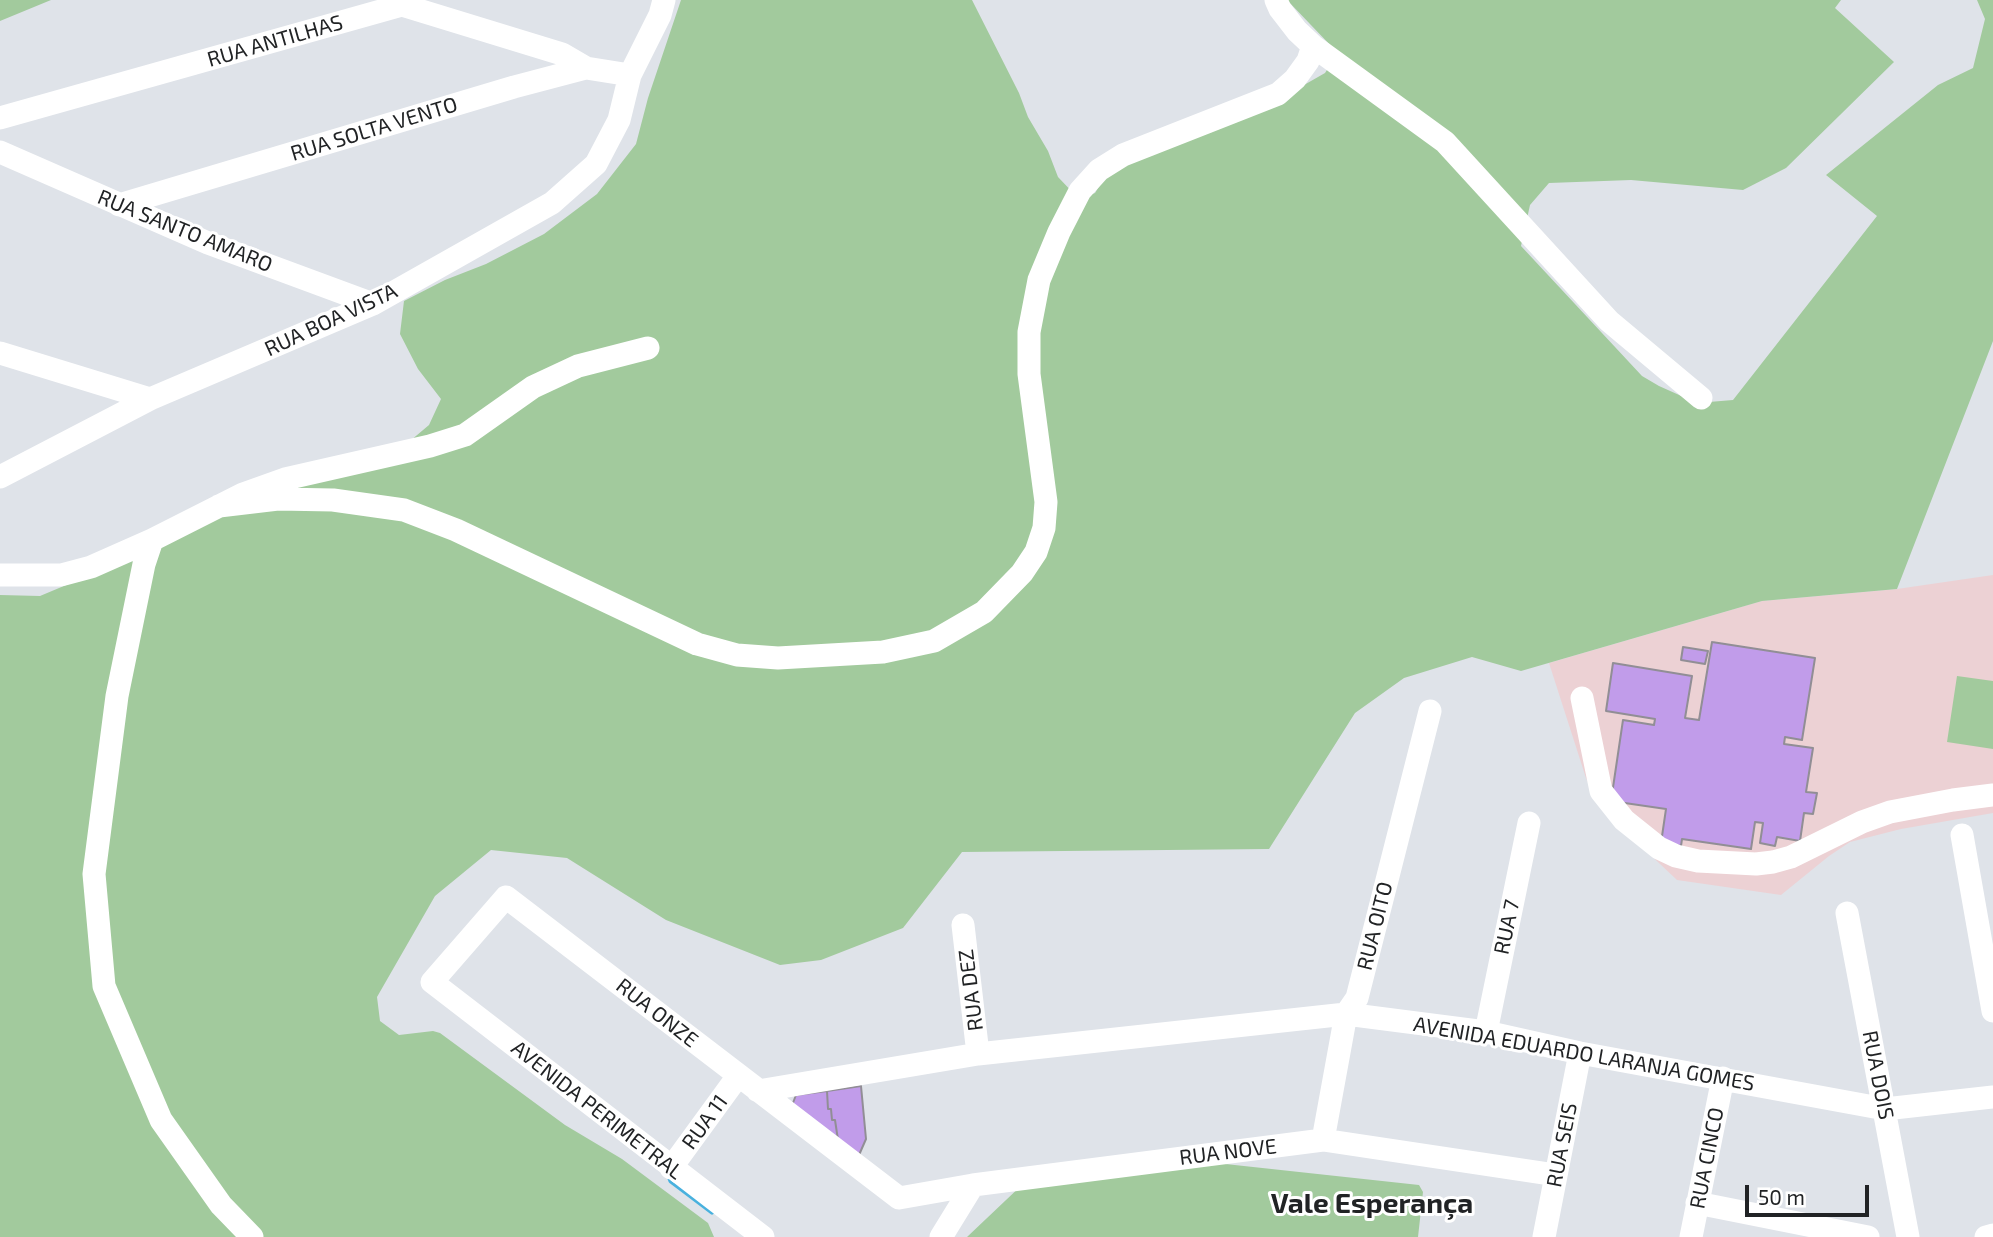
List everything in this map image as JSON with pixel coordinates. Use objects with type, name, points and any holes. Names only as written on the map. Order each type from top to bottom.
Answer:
[{"type":"street","name":"RUA BOA VISTA","points":[[0,477],[150,399],[373,304],[552,203],[596,164],[619,120],[630,75],[651,34],[664,0]]},
{"type":"street","points":[[1276,0],[1297,31],[1313,46],[1445,142],[1609,321],[1700,398]]},
{"type":"street","name":"RUA ANTILHAS","points":[[0,118],[402,5],[562,54],[586,68]]},
{"type":"street","points":[[219,506],[278,499],[333,500],[404,510],[456,530],[696,644],[737,655],[778,658],[883,652],[934,641],[984,612],[1022,573],[1036,552],[1044,528],[1046,502],[1029,374],[1029,332],[1039,280],[1080,191],[1099,170],[1123,155],[1278,94],[1295,79],[1308,61],[1313,46]]},
{"type":"street","name":"RUA SOLTA VENTO","points":[[119,205],[586,68],[630,75]]},
{"type":"street","name":"RUA SANTO AMARO","points":[[0,152],[208,243],[373,304]]},
{"type":"street","points":[[0,575],[61,575],[91,567],[243,494],[285,479],[430,446],[465,435],[533,387],[578,366],[648,348]]},
{"type":"street","points":[[0,353],[150,399]]},
{"type":"street","points":[[152,540],[144,564],[117,696],[94,874],[104,986],[161,1120],[221,1205],[252,1237]]},
{"type":"street","points":[[1582,698],[1601,791],[1624,820],[1659,848],[1676,856],[1698,861],[1756,864],[1773,862],[1791,857],[1862,822],[1889,812],[1953,800],[1993,796]]},
{"type":"street","name":"RUA OITO","points":[[1323,1140],[1346,1014],[1357,998],[1430,711]]},
{"type":"street","name":"RUA 7","points":[[1486,1032],[1530,823]]},
{"type":"street","points":[[1962,835],[1993,1011]]},
{"type":"street","name":"RUA ONZE","points":[[432,982],[506,897],[899,1198]]},
{"type":"street","name":"RUA DOIS","points":[[1847,913],[1908,1237]]},
{"type":"street","name":"RUA DEZ","points":[[963,925],[978,1054]]},
{"type":"street","name":"AVENIDA PERIMETRAL","points":[[432,982],[763,1237]]},
{"type":"street","name":"AVENIDA EDUARDO LARANJA GOMES","points":[[758,1091],[978,1054],[1346,1014],[1486,1032],[1580,1053],[1885,1109],[1993,1097]]},
{"type":"street","name":"RUA SEIS","points":[[1544,1237],[1580,1053]]},
{"type":"street","name":"RUA 11","points":[[671,1168],[738,1076]]},
{"type":"street","name":"RUA CINCO","points":[[1691,1237],[1723,1078]]},
{"type":"street","name":"RUA NOVE","points":[[899,1198],[973,1185],[1323,1140],[1556,1175]]},
{"type":"street","points":[[941,1237],[973,1185]]},
{"type":"street","points":[[1698,1203],[1868,1237]]},
{"type":"street","points":[[1986,1237],[1993,1235]]},
{"type":"shaded area","points":[[1993,575],[1993,813],[1901,829],[1850,842],[1781,895],[1677,880],[1607,814],[1595,797],[1586,778],[1549,663],[1762,601],[1897,589]]},
{"type":"green space","points":[[0,0],[51,0],[0,21]]},
{"type":"green space","points":[[681,0],[972,0],[1019,93],[1028,117],[1048,151],[1058,177],[1079,199],[1095,193],[1113,163],[1290,93],[1325,73],[1334,59],[1333,48],[1287,0],[1841,0],[1835,8],[1894,62],[1786,168],[1743,190],[1631,180],[1549,183],[1530,205],[1521,246],[1642,376],[1697,403],[1733,400],[1877,216],[1826,175],[1938,85],[1973,68],[1985,19],[1977,0],[1993,0],[1993,341],[1897,589],[1762,601],[1521,671],[1472,657],[1404,678],[1355,713],[1269,849],[962,852],[903,928],[821,960],[780,965],[666,920],[567,858],[491,850],[435,896],[377,997],[380,1021],[399,1035],[433,1031],[440,1033],[565,1125],[622,1159],[708,1223],[714,1237],[0,1237],[0,595],[40,596],[256,498],[385,462],[429,425],[441,399],[418,369],[400,334],[404,301],[544,234],[597,194],[636,144],[648,98]]},
{"type":"green space","points":[[1957,676],[1993,681],[1993,749],[1947,742]]},
{"type":"green space","points":[[1207,1162],[1419,1185],[1423,1192],[1418,1237],[967,1237],[1025,1182]]},
{"type":"building","points":[[1712,642],[1815,658],[1802,740],[1785,737],[1784,744],[1813,748],[1806,792],[1817,793],[1813,814],[1804,813],[1800,841],[1777,837],[1775,846],[1760,843],[1763,823],[1755,822],[1751,849],[1682,839],[1681,846],[1661,843],[1666,809],[1611,801],[1623,720],[1654,725],[1655,719],[1606,711],[1613,663],[1692,676],[1685,718],[1699,720]]},
{"type":"building","points":[[1683,647],[1708,651],[1705,664],[1681,660]]},
{"type":"building","points":[[861,1086],[866,1139],[859,1155],[838,1140],[835,1120],[832,1120],[831,1109],[828,1109],[827,1091]]},
{"type":"building","points":[[827,1091],[828,1109],[831,1109],[832,1120],[835,1120],[838,1140],[791,1108],[796,1095]]},
{"type":"waterway","points":[[669,1176],[671,1181],[712,1212]]},
{"type":"district","name":"Vale Esperança","points":[[1372,1204]]}]
